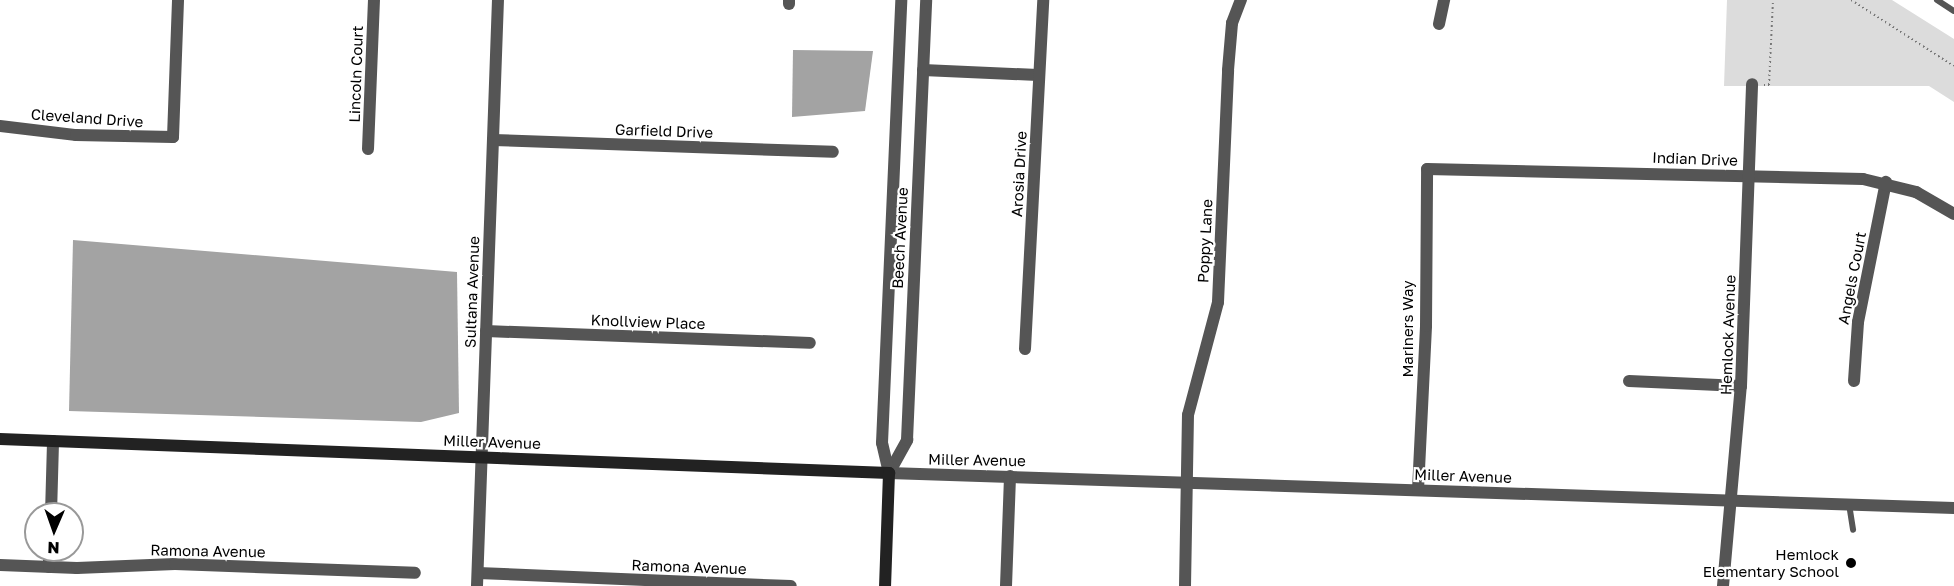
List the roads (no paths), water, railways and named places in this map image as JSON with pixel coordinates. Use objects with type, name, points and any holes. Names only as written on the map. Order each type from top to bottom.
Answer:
[{"type":"street","name":"Cleveland Drive","points":[[0,126],[76,135],[173,137],[178,0]]},
{"type":"street","name":"Lincoln Court","points":[[368,149],[374,0]]},
{"type":"street","name":"Sultana Avenue","points":[[477,586],[498,0]]},
{"type":"street","name":"Beech Avenue","points":[[885,586],[889,473],[882,443],[901,0]]},
{"type":"street","name":"Beech Avenue","points":[[889,473],[907,440],[926,0]]},
{"type":"street","name":"Arosia Drive","points":[[1025,349],[1043,0]]},
{"type":"street","name":"Poppy Lane","points":[[1185,586],[1188,415],[1218,302],[1228,70],[1233,23],[1241,0]]},
{"type":"street","points":[[1439,24],[1444,0]]},
{"type":"street","points":[[923,70],[1038,75]]},
{"type":"street","name":"Hemlock Avenue","points":[[1723,586],[1741,386],[1752,84]]},
{"type":"street","name":"Garfield Drive","points":[[493,140],[833,152]]},
{"type":"street","name":"Indian Drive","points":[[1427,169],[1749,175],[1886,182],[1916,192],[1954,214]]},
{"type":"street","name":"Mariners Way","points":[[1418,490],[1426,326],[1427,169]]},
{"type":"street","name":"Angels Court","points":[[1854,381],[1858,322],[1886,182]]},
{"type":"street","name":"Knollview Place","points":[[486,331],[810,343]]},
{"type":"street","points":[[1629,381],[1741,386]]},
{"type":"street","name":"Miller Avenue","points":[[0,439],[889,473],[1954,508]]},
{"type":"street","points":[[51,502],[53,441]]},
{"type":"street","points":[[1006,586],[1010,476]]},
{"type":"street","points":[[49,562],[49,567]]},
{"type":"street","name":"Ramona Avenue","points":[[0,565],[49,567],[175,564],[415,573]]},
{"type":"street","name":"Ramona Avenue","points":[[478,573],[791,586]]},
{"type":"lane","points":[[1937,0],[1954,11]]},
{"type":"lane","points":[[1849,504],[1853,530]]},
{"type":"place","name":"Hemlock Elementary School","points":[[1851,563]]}]
